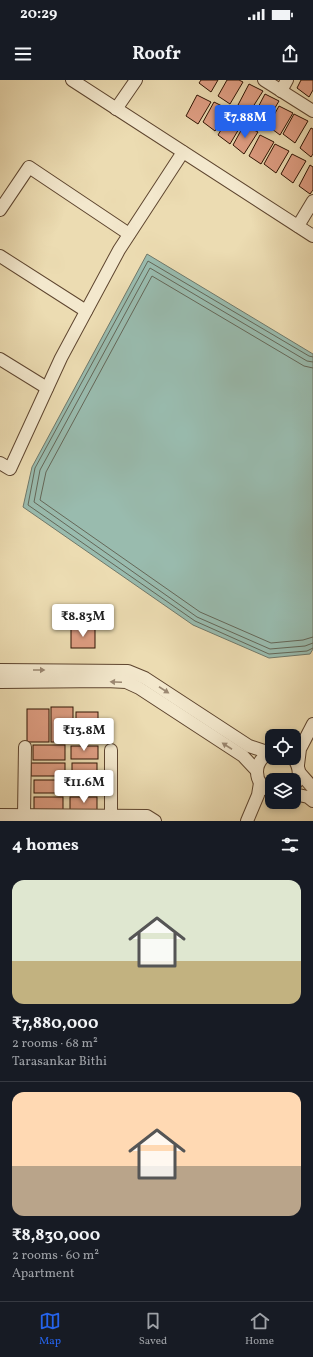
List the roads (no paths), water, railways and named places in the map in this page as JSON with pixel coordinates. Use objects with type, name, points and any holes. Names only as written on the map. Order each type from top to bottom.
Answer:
[{"type":"street","points":[[72,80],[313,236]]},
{"type":"street","points":[[116,109],[136,80]]},
{"type":"street","points":[[264,80],[313,111]]},
{"type":"street","points":[[281,91],[287,80]]},
{"type":"street","points":[[0,463],[10,469],[61,358],[119,250],[183,152]]},
{"type":"street","points":[[0,210],[29,167],[129,234]]},
{"type":"street","points":[[298,226],[313,202]]},
{"type":"street","points":[[0,256],[86,311]]},
{"type":"street","points":[[0,359],[47,388]]},
{"type":"street","points":[[0,458],[16,457]]},
{"type":"street","points":[[0,670],[128,671],[145,678],[249,746],[265,750]]},
{"type":"street","points":[[0,682],[106,681],[126,682],[139,688],[243,756],[257,771],[260,783],[258,795],[247,821]]},
{"type":"street","points":[[301,737],[312,725]]},
{"type":"street","points":[[301,747],[312,725]]},
{"type":"street","points":[[24,815],[25,747]]},
{"type":"street","points":[[111,750],[111,816]]},
{"type":"street","points":[[257,771],[261,760],[265,756]]},
{"type":"street","points":[[297,765],[313,788]]},
{"type":"street","points":[[260,783],[265,788]]},
{"type":"street","points":[[301,796],[313,800]]},
{"type":"street","points":[[247,821],[257,809],[265,803]]},
{"type":"street","points":[[0,815],[147,816],[155,821]]},
{"type":"water","points":[[147,254],[313,354],[313,649],[310,654],[269,658],[193,625],[23,507],[32,467]]}]
